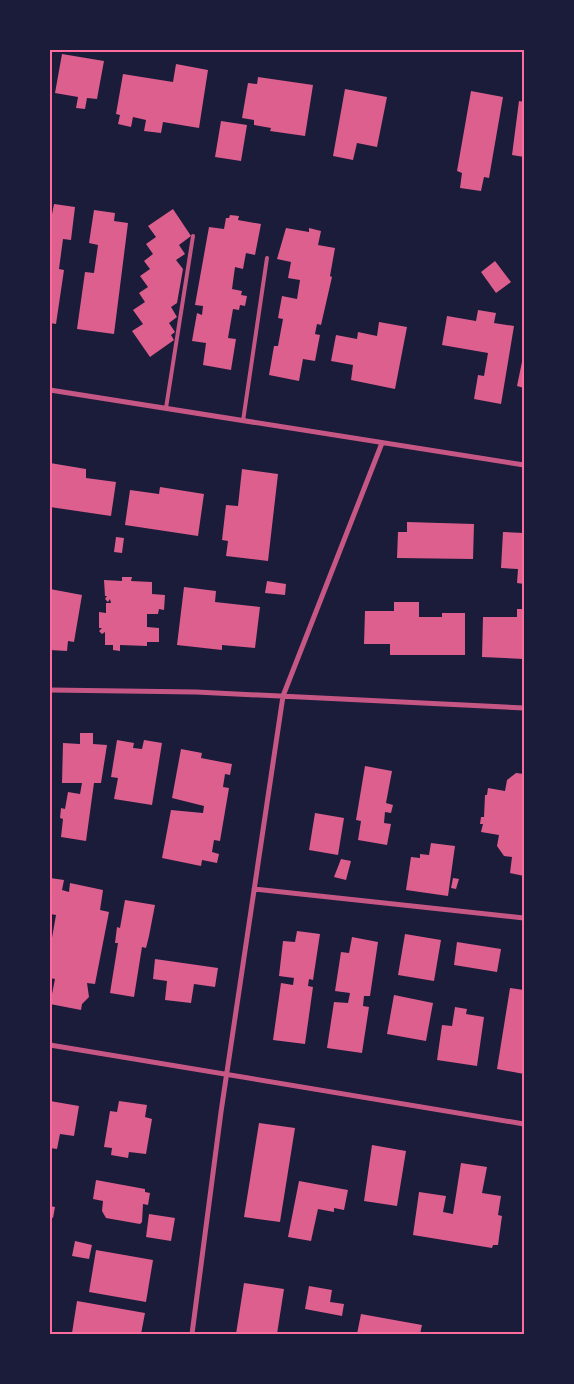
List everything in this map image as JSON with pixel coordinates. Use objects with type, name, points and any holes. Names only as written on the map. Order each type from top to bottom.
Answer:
[{"type":"street","points":[[50,390],[524,465]]},
{"type":"street","points":[[192,1334],[227,1076],[283,696],[382,443]]},
{"type":"street","points":[[50,690],[283,696],[524,708]]},
{"type":"street","points":[[254,889],[524,918]]},
{"type":"street","points":[[50,1045],[524,1124]]},
{"type":"lane","points":[[166,408],[193,236]]},
{"type":"lane","points":[[243,422],[267,258]]},
{"type":"building","points":[[62,54],[104,61],[97,99],[87,98],[85,109],[76,108],[78,97],[55,93]]},
{"type":"building","points":[[176,64],[208,70],[199,128],[163,122],[161,133],[144,131],[146,120],[133,117],[131,127],[118,124],[120,115],[116,114],[123,74],[173,82]]},
{"type":"building","points":[[258,77],[313,85],[305,136],[270,131],[271,128],[254,125],[254,120],[242,118],[248,83],[257,84]]},
{"type":"building","points":[[345,89],[387,97],[377,147],[357,143],[353,160],[333,156]]},
{"type":"building","points":[[471,91],[503,97],[489,178],[484,177],[481,191],[460,188],[462,173],[457,171]]},
{"type":"building","points":[[519,101],[524,102],[524,157],[512,155]]},
{"type":"building","points":[[221,121],[247,125],[241,161],[215,157]]},
{"type":"building","points":[[54,204],[75,207],[71,240],[63,239],[59,269],[64,270],[56,324],[50,323],[50,225]]},
{"type":"building","points":[[173,209],[191,236],[179,245],[185,254],[176,260],[183,269],[177,303],[171,307],[177,317],[169,323],[175,332],[171,335],[174,340],[150,357],[132,331],[143,324],[133,310],[145,302],[139,293],[148,287],[140,276],[150,269],[144,261],[153,254],[146,244],[156,237],[148,226]]},
{"type":"building","points":[[94,210],[115,213],[114,221],[128,223],[114,334],[77,329],[85,272],[94,273],[98,245],[89,243]]},
{"type":"building","points":[[230,215],[239,216],[238,220],[261,224],[255,255],[246,253],[243,269],[235,267],[232,289],[242,291],[241,295],[247,296],[245,306],[240,305],[239,310],[233,309],[228,338],[236,339],[231,370],[203,365],[206,343],[192,341],[197,313],[202,315],[203,306],[195,305],[209,227],[224,229],[226,218],[229,218]]},
{"type":"building","points":[[286,228],[309,232],[309,228],[321,231],[318,245],[335,248],[330,276],[332,277],[321,325],[317,324],[315,334],[320,335],[315,361],[303,359],[299,381],[269,375],[274,346],[278,346],[283,319],[278,318],[282,296],[297,299],[300,280],[288,278],[291,262],[277,259]]},
{"type":"building","points":[[495,261],[511,282],[496,293],[481,272]]},
{"type":"building","points":[[478,310],[496,313],[494,323],[514,326],[501,404],[474,399],[478,375],[484,376],[488,353],[442,345],[447,316],[476,321]]},
{"type":"building","points":[[379,322],[407,327],[395,389],[351,380],[353,365],[331,361],[336,335],[357,339],[358,332],[377,336]]},
{"type":"building","points":[[524,357],[524,388],[517,386]]},
{"type":"building","points":[[50,463],[86,469],[86,478],[116,482],[111,516],[50,507]]},
{"type":"building","points":[[242,469],[278,474],[268,561],[226,556],[228,541],[222,540],[226,505],[238,506]]},
{"type":"building","points":[[160,487],[204,494],[198,536],[125,525],[130,490],[159,494]]},
{"type":"building","points":[[407,522],[474,524],[473,559],[397,558],[398,532],[407,532]]},
{"type":"building","points":[[503,532],[524,533],[524,584],[517,583],[518,569],[501,568]]},
{"type":"building","points":[[116,537],[124,538],[122,553],[114,552]]},
{"type":"building","points":[[122,577],[132,577],[131,581],[152,582],[152,594],[165,595],[164,610],[159,609],[158,614],[147,614],[147,627],[159,628],[159,642],[147,642],[147,646],[120,645],[120,651],[113,650],[113,645],[105,645],[105,632],[102,634],[99,631],[102,628],[99,628],[99,612],[106,613],[106,603],[111,603],[110,599],[108,602],[105,599],[107,596],[105,596],[104,580],[122,581]]},
{"type":"building","points":[[267,581],[286,584],[285,595],[265,593]]},
{"type":"building","points":[[184,587],[216,591],[215,602],[260,607],[255,648],[222,645],[222,650],[177,645]]},
{"type":"building","points":[[50,589],[82,595],[74,642],[68,641],[67,651],[50,650]]},
{"type":"building","points":[[394,602],[419,602],[419,617],[442,617],[442,613],[465,613],[465,655],[390,655],[390,644],[364,644],[365,611],[394,611]]},
{"type":"building","points":[[517,609],[524,609],[524,659],[482,657],[483,617],[517,617]]},
{"type":"building","points":[[80,733],[93,733],[93,744],[107,745],[101,783],[94,783],[86,841],[61,837],[63,819],[60,818],[61,808],[65,809],[68,792],[80,794],[82,783],[62,783],[63,743],[80,744]]},
{"type":"building","points":[[117,740],[134,743],[133,748],[142,749],[144,740],[162,743],[152,805],[114,799],[118,778],[111,777]]},
{"type":"building","points":[[181,749],[202,753],[201,758],[232,764],[230,775],[225,774],[223,787],[229,788],[220,841],[214,840],[212,852],[219,854],[217,863],[202,860],[201,866],[162,858],[171,810],[203,813],[204,806],[172,798]]},
{"type":"building","points":[[365,766],[392,771],[386,803],[393,805],[391,813],[385,812],[384,823],[391,824],[387,845],[358,840],[361,821],[356,820]]},
{"type":"building","points":[[516,773],[524,774],[524,876],[510,873],[512,857],[504,856],[497,846],[499,835],[481,832],[483,824],[480,824],[481,817],[484,817],[485,795],[487,795],[488,788],[505,791],[507,780]]},
{"type":"building","points":[[315,813],[344,818],[338,855],[309,850]]},
{"type":"building","points":[[431,843],[455,846],[448,896],[406,890],[411,857],[420,858],[420,854],[429,855]]},
{"type":"building","points":[[341,859],[351,861],[346,880],[334,877]]},
{"type":"building","points":[[50,878],[64,880],[62,890],[69,892],[70,883],[103,890],[100,910],[109,912],[95,984],[87,983],[89,997],[82,1004],[81,1010],[50,1004],[55,979],[50,978],[50,949],[56,915],[50,914]]},
{"type":"building","points":[[453,878],[459,879],[456,889],[451,888]]},
{"type":"building","points":[[125,900],[155,905],[146,948],[142,947],[134,997],[110,993],[118,943],[115,943],[117,927],[120,928]]},
{"type":"building","points":[[297,931],[320,934],[313,980],[309,979],[308,986],[313,987],[305,1044],[273,1040],[281,983],[293,985],[294,978],[279,976],[283,941],[295,942]]},
{"type":"building","points":[[405,934],[441,940],[434,981],[398,975]]},
{"type":"building","points":[[352,937],[378,942],[370,996],[364,996],[363,1006],[369,1007],[362,1053],[327,1048],[334,1002],[348,1003],[350,993],[335,991],[341,952],[349,953]]},
{"type":"building","points":[[457,942],[501,949],[497,972],[454,965]]},
{"type":"building","points":[[155,959],[218,968],[215,987],[194,984],[191,1003],[165,1000],[167,981],[153,979]]},
{"type":"building","points":[[510,988],[524,990],[524,1074],[497,1069]]},
{"type":"building","points":[[394,995],[433,1003],[426,1041],[387,1034]]},
{"type":"building","points":[[455,1007],[467,1009],[466,1014],[484,1017],[477,1066],[437,1060],[442,1025],[452,1026]]},
{"type":"building","points":[[50,1101],[79,1106],[74,1136],[60,1134],[57,1149],[50,1148]]},
{"type":"building","points":[[119,1101],[147,1105],[145,1117],[152,1119],[146,1154],[129,1152],[128,1158],[111,1155],[112,1148],[104,1147],[110,1111],[117,1112]]},
{"type":"building","points":[[259,1123],[295,1128],[280,1222],[244,1217]]},
{"type":"building","points":[[372,1145],[406,1151],[397,1206],[364,1201]]},
{"type":"building","points":[[461,1163],[487,1167],[482,1193],[501,1196],[498,1215],[502,1216],[498,1245],[493,1245],[492,1248],[413,1235],[419,1192],[446,1196],[443,1212],[453,1214]]},
{"type":"building","points":[[96,1180],[145,1189],[145,1192],[150,1193],[148,1205],[143,1204],[142,1222],[140,1224],[106,1218],[102,1211],[103,1201],[93,1199]]},
{"type":"building","points":[[299,1181],[348,1190],[344,1210],[334,1208],[334,1212],[318,1209],[311,1241],[288,1237]]},
{"type":"building","points":[[50,1206],[55,1207],[53,1218],[50,1217]]},
{"type":"building","points":[[149,1214],[175,1218],[171,1241],[146,1237]]},
{"type":"building","points":[[75,1241],[92,1245],[89,1259],[72,1256]]},
{"type":"building","points":[[96,1250],[153,1260],[146,1302],[89,1292]]},
{"type":"building","points":[[244,1283],[284,1289],[277,1334],[236,1334]]},
{"type":"building","points":[[309,1286],[332,1290],[330,1302],[344,1304],[342,1316],[305,1309]]},
{"type":"building","points":[[77,1301],[145,1313],[141,1334],[72,1333]]},
{"type":"building","points":[[361,1314],[422,1325],[420,1334],[357,1334]]}]
